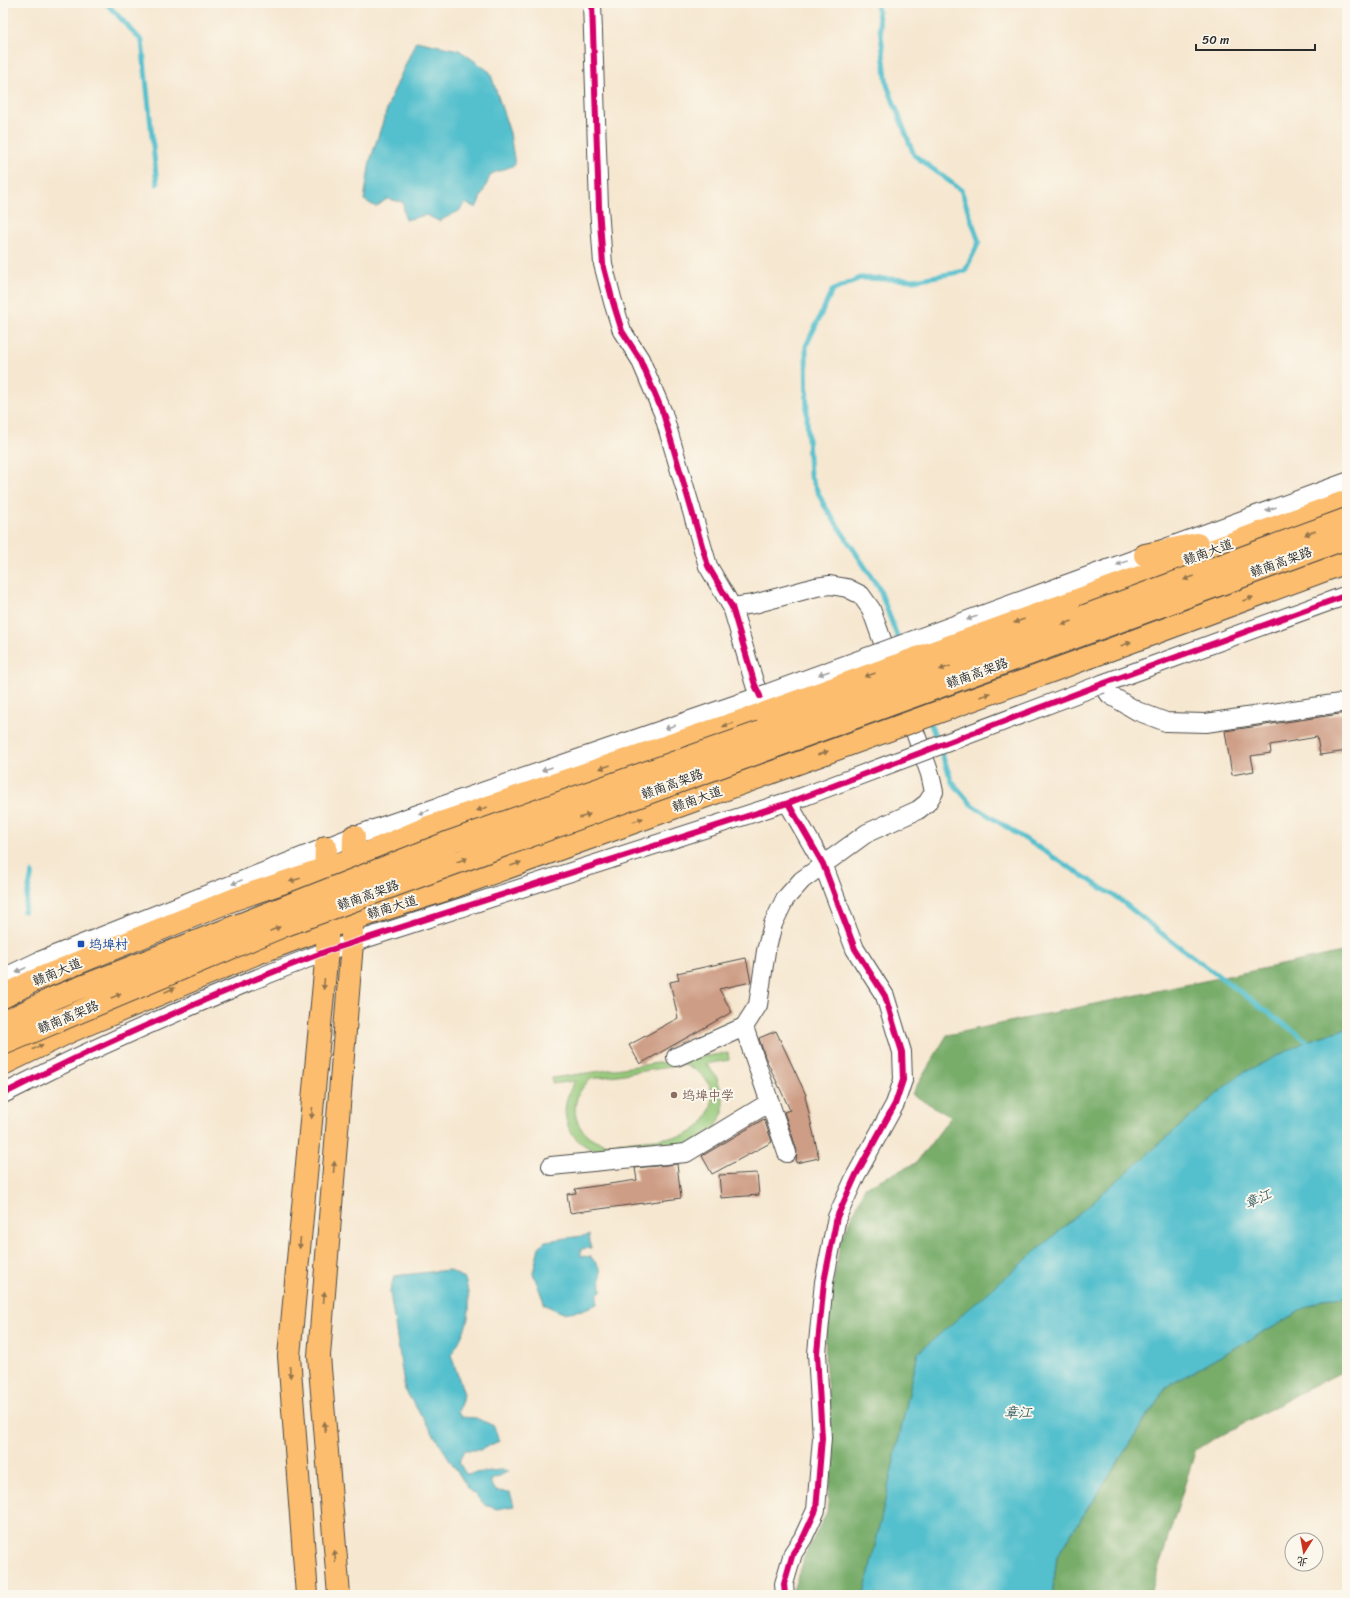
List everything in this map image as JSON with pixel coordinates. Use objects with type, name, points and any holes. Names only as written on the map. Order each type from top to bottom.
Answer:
[{"type":"main road","name":"赣南大道","points":[[3,997],[31,982],[235,900],[325,870],[426,828],[1065,594],[1273,529],[1347,501]]},
{"type":"main road","name":"赣南高架路","points":[[3,1023],[56,997],[452,841],[972,658],[1347,519]]},
{"type":"main road","points":[[1145,555],[1273,529]]},
{"type":"main road","name":"赣南高架路","points":[[3,1044],[283,926],[1347,538]]},
{"type":"main road","name":"赣南大道","points":[[3,1064],[71,1031],[255,954],[328,927],[446,890],[1090,657],[1347,562]]},
{"type":"main road","points":[[426,828],[446,890]]},
{"type":"main road","points":[[339,1595],[319,1356],[352,943],[354,836]]},
{"type":"main road","points":[[306,1595],[289,1356],[327,951],[328,927],[325,870],[326,847]]},
{"type":"main road","points":[[235,900],[255,954]]},
{"type":"street","points":[[3,978],[39,961],[354,836],[763,704],[755,685],[732,608],[708,566],[663,413],[640,359],[622,331],[603,264],[592,3]]},
{"type":"street","points":[[1065,594],[1145,555],[1347,482]]},
{"type":"street","points":[[676,1057],[744,1027],[758,1005],[766,951],[773,924],[785,899],[802,880],[867,834],[918,810],[927,803],[934,792],[927,766],[871,610],[861,595],[847,588],[830,585],[816,587],[754,604],[732,608]]},
{"type":"street","points":[[3,1094],[64,1063],[246,982],[327,951],[788,803],[1102,684],[1347,595]]},
{"type":"street","points":[[1102,684],[1110,695],[1137,711],[1166,722],[1206,723],[1347,702]]},
{"type":"street","points":[[785,1595],[784,1584],[792,1554],[803,1538],[816,1510],[822,1438],[817,1353],[824,1282],[837,1217],[856,1175],[895,1104],[903,1080],[902,1052],[885,996],[855,949],[823,864],[788,803]]},
{"type":"street","points":[[744,1027],[787,1153]]},
{"type":"street","points":[[551,1166],[686,1153],[770,1102]]},
{"type":"green space","points":[[1347,951],[1347,1028],[1307,1041],[918,1353],[864,1595],[794,1595],[793,1590],[805,1555],[827,1512],[833,1454],[825,1360],[826,1325],[840,1244],[865,1187],[916,1163],[951,1117],[912,1094],[947,1035]]},
{"type":"green space","points":[[728,1053],[729,1060],[706,1064],[716,1076],[723,1095],[723,1113],[714,1130],[692,1146],[603,1153],[590,1149],[580,1142],[573,1134],[565,1115],[569,1093],[575,1081],[552,1084],[552,1078]],"holes":[[[683,1065],[696,1070],[705,1078],[710,1088],[712,1099],[710,1110],[705,1120],[696,1129],[683,1136],[607,1144],[595,1140],[586,1134],[576,1117],[575,1107],[577,1097],[591,1079]]]},
{"type":"green space","points":[[1347,1297],[1347,1370],[1311,1387],[1196,1449],[1150,1595],[1052,1595],[1057,1556],[1166,1387],[1321,1299]]},
{"type":"water","points":[[416,41],[459,50],[490,72],[510,133],[515,165],[491,174],[476,208],[465,203],[459,211],[439,221],[426,215],[405,220],[403,202],[387,199],[376,207],[364,200],[370,161],[391,97]]},
{"type":"water","name":"章江","points":[[1347,1028],[1347,1297],[1321,1299],[1166,1387],[1057,1556],[1052,1595],[864,1595],[918,1353],[1239,1075],[1307,1041]]},
{"type":"water","points":[[589,1235],[591,1248],[581,1249],[581,1256],[591,1257],[600,1268],[601,1291],[598,1293],[597,1304],[582,1310],[563,1313],[545,1305],[533,1273],[539,1247],[545,1241]]},
{"type":"water","points":[[449,1270],[465,1279],[469,1301],[468,1319],[465,1328],[451,1355],[464,1394],[458,1412],[461,1417],[476,1418],[494,1426],[499,1441],[480,1450],[465,1450],[459,1463],[466,1474],[500,1470],[509,1471],[490,1481],[496,1491],[510,1492],[514,1506],[497,1509],[485,1505],[468,1488],[405,1390],[390,1292],[394,1276]]},
{"type":"building","points":[[1347,713],[1347,751],[1320,755],[1317,737],[1270,745],[1271,753],[1251,756],[1254,771],[1232,775],[1225,731]]},
{"type":"building","points":[[746,958],[751,982],[719,989],[732,1012],[640,1064],[629,1045],[678,1018],[670,982],[679,980],[677,973]]},
{"type":"building","points":[[776,1031],[806,1095],[819,1158],[796,1163],[797,1150],[784,1112],[790,1110],[765,1057],[759,1038]]},
{"type":"building","points":[[764,1119],[772,1142],[712,1174],[702,1156]]},
{"type":"building","points":[[677,1164],[681,1198],[570,1213],[567,1194],[576,1193],[575,1189],[637,1180],[635,1168]]},
{"type":"building","points":[[757,1173],[759,1195],[721,1198],[719,1175]]},
{"type":"waterway","points":[[106,3],[142,41],[157,184]]},
{"type":"waterway","points":[[877,3],[887,85],[914,155],[961,190],[979,242],[965,271],[915,280],[860,278],[832,291],[806,346],[807,419],[810,475],[824,505],[879,588],[899,641]]},
{"type":"waterway","points":[[930,722],[952,782],[972,805],[1119,899],[1166,937],[1307,1041],[1308,1046]]},
{"type":"waterway","points":[[24,911],[32,873]]},
{"type":"waterway","points":[[3,1141],[6,1121]]},
{"type":"cycle path","points":[[592,3],[599,207],[603,264],[622,331],[640,359],[663,413],[708,566],[732,607],[755,685],[760,696]]},
{"type":"cycle path","points":[[3,1094],[82,1055],[163,1018],[245,983],[327,951],[788,803],[1102,684],[1347,595]]},
{"type":"cycle path","points":[[785,1595],[784,1584],[793,1553],[803,1538],[816,1510],[822,1438],[817,1353],[824,1282],[837,1217],[856,1175],[895,1104],[903,1080],[902,1052],[885,996],[855,949],[823,864],[788,803]]},
{"type":"place","name":"坞埠村","points":[[81,944]]},
{"type":"place","name":"坞埠中学","points":[[674,1095]]}]
